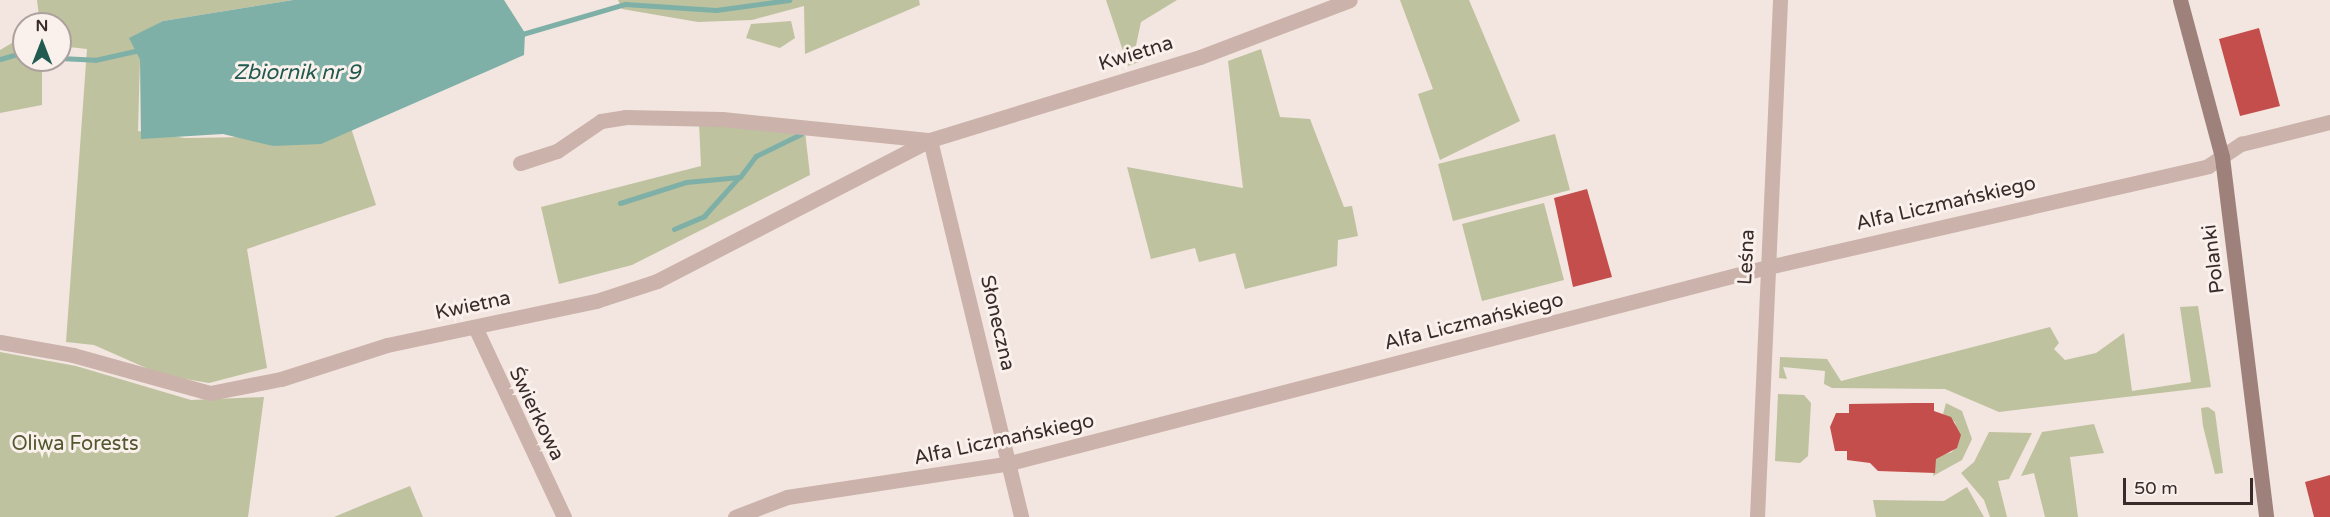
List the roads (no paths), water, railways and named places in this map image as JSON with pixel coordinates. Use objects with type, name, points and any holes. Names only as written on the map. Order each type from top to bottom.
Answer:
[{"type":"street","name":"Kwietna","points":[[0,342],[74,355],[210,393],[475,327],[596,302],[657,281],[930,140],[1200,57],[1350,0]]},
{"type":"street","name":"Leśna","points":[[1757,517],[1780,0]]},
{"type":"street","name":"Polanki","points":[[2180,0],[2222,157],[2266,517]]},
{"type":"street","name":"Kwietna","points":[[520,163],[557,152],[601,121],[625,117],[711,118],[930,140]]},
{"type":"street","name":"Alfa Liczmańskiego","points":[[735,517],[788,497],[1006,464],[1767,268],[2200,168],[2241,144],[2330,122]]},
{"type":"street","name":"Słoneczna","points":[[930,140],[1006,464],[1021,517]]},
{"type":"street","name":"Świerkowa","points":[[475,327],[564,517]]},
{"type":"water","name":"Zbiornik nr 9","points":[[293,0],[504,0],[525,33],[524,55],[321,144],[273,146],[223,134],[141,139],[140,60],[129,38],[163,21]]},
{"type":"waterway","points":[[519,35],[625,4],[716,10],[789,0]]},
{"type":"waterway","points":[[72,59],[95,60],[144,49]]},
{"type":"waterway","points":[[0,59],[12,56]]},
{"type":"waterway","points":[[620,203],[686,182],[740,177],[756,156],[801,134]]},
{"type":"waterway","points":[[674,229],[704,216],[739,177]]},
{"type":"park label","name":"Oliwa Forests","points":[[75,444]]}]
